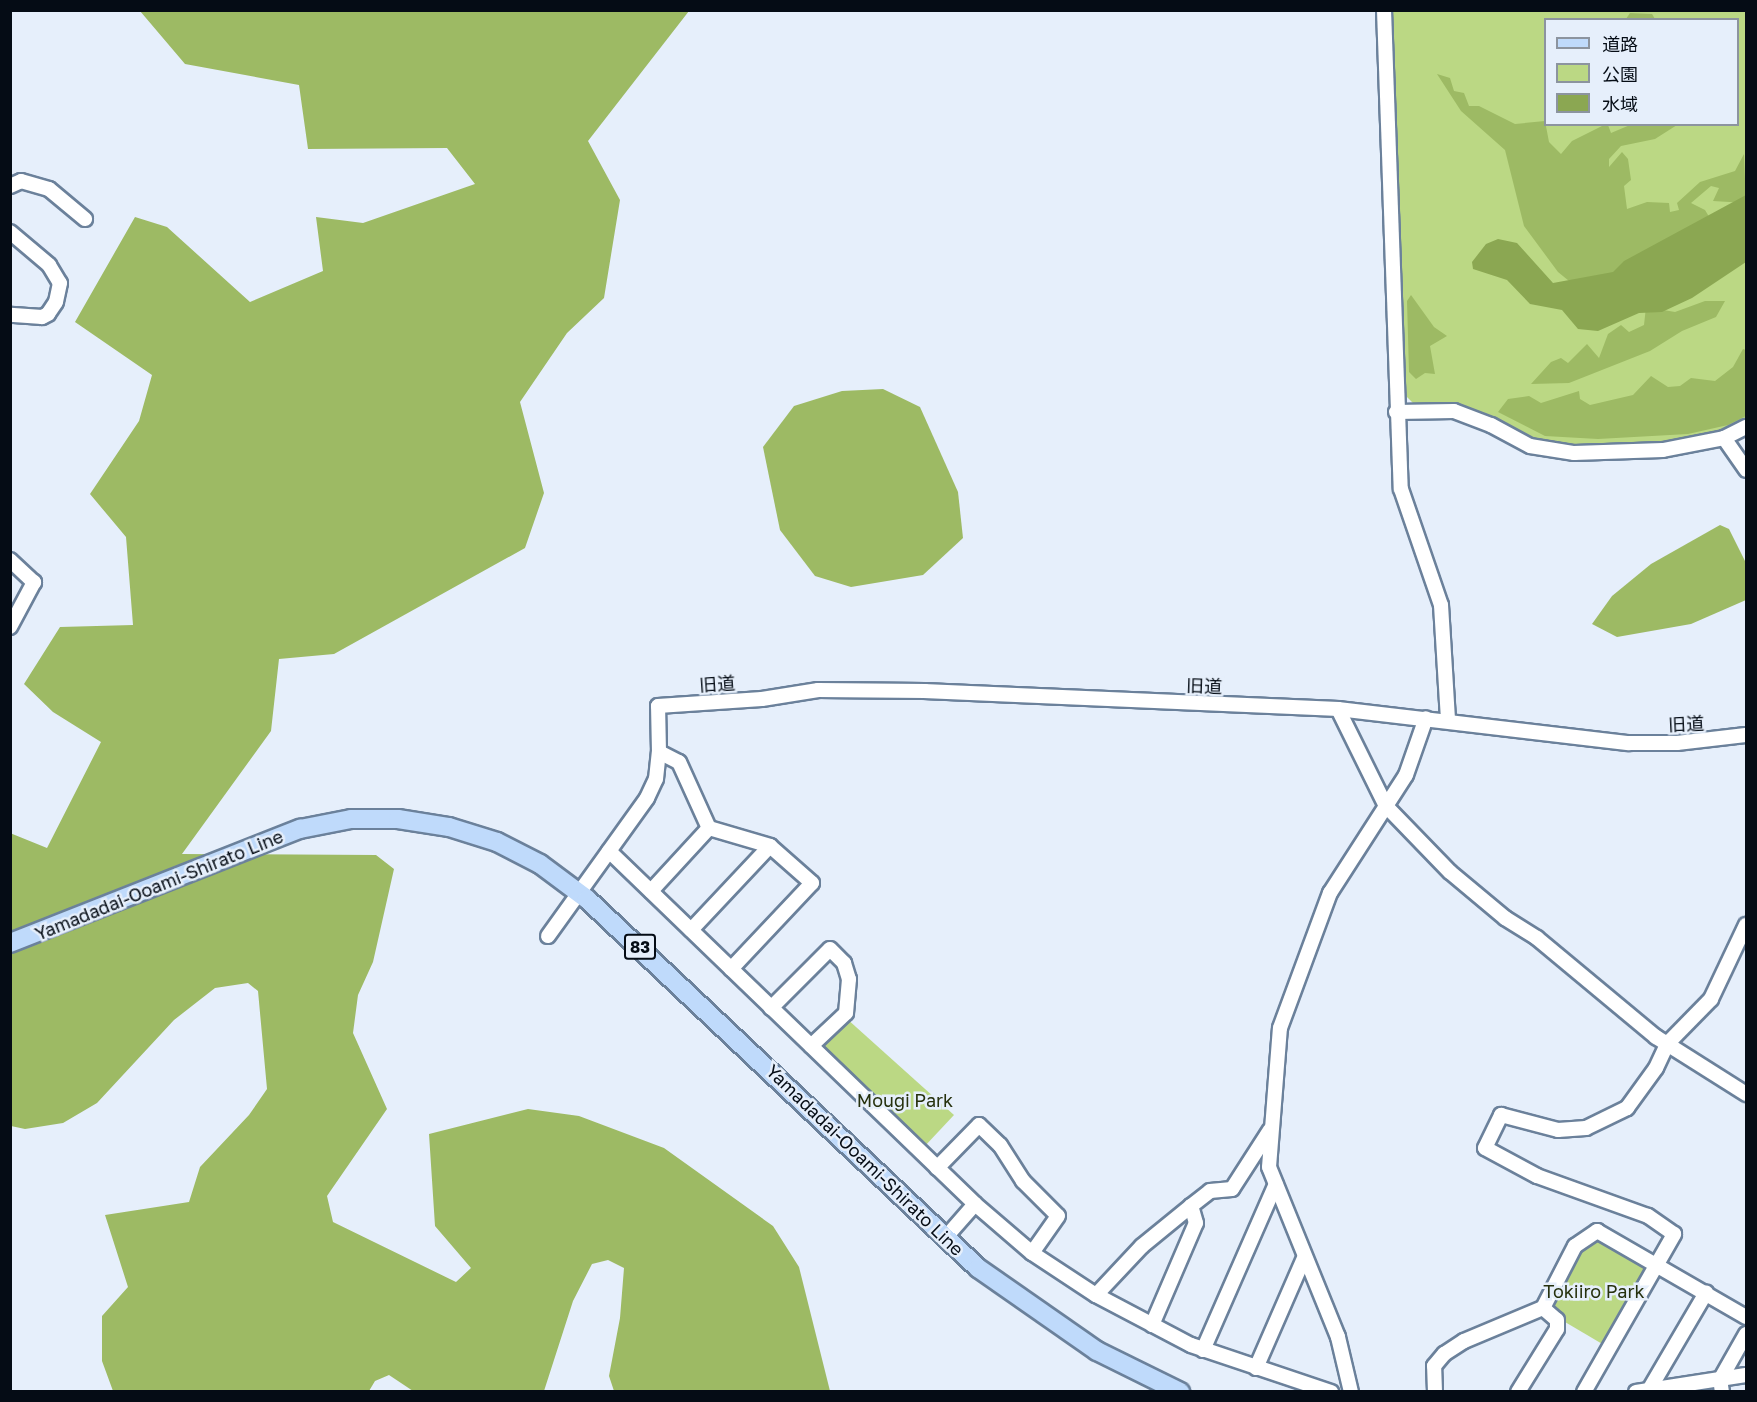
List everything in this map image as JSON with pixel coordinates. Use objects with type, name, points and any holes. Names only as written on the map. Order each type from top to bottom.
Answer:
[{"type":"main road","name":"Yamadadai-Ooami-Shirato Line","points":[[10,943],[90,915],[247,847],[300,829],[351,819],[424,822],[474,834],[518,852],[578,891],[978,1268],[1052,1322],[1102,1354],[1174,1390]]},
{"type":"street","points":[[1384,10],[1396,412],[1401,489],[1441,605],[1448,719]]},
{"type":"street","points":[[10,186],[21,182],[49,189],[85,219]]},
{"type":"street","points":[[10,232],[49,266],[60,283],[56,302],[48,314],[42,317],[10,315]]},
{"type":"street","points":[[1396,412],[1454,411],[1548,452],[1663,450],[1724,438],[1746,428]]},
{"type":"street","points":[[1724,438],[1746,470]]},
{"type":"street","points":[[10,561],[34,582],[10,627]]},
{"type":"street","name":"旧道","points":[[659,752],[658,706],[762,699],[818,690],[1338,710],[1448,719],[1629,743],[1677,743],[1746,735]]},
{"type":"street","points":[[1338,710],[1386,806],[1450,872],[1505,918],[1537,938],[1667,1044],[1746,1094]]},
{"type":"street","points":[[1096,1295],[1142,1245],[1210,1191],[1232,1190],[1264,1154],[1272,1127],[1280,1028],[1296,984],[1330,893],[1406,775],[1426,718]]},
{"type":"street","points":[[548,936],[578,891],[647,798],[656,779],[659,752],[679,762],[709,828],[770,846],[812,884],[731,969]]},
{"type":"street","points":[[651,891],[709,828]]},
{"type":"street","points":[[690,930],[770,846]]},
{"type":"street","points":[[609,851],[937,1168],[1032,1253],[1096,1295],[1203,1350],[1331,1392]]},
{"type":"street","points":[[1584,1392],[1674,1234],[1648,1216],[1537,1176],[1485,1148],[1501,1115],[1558,1130],[1586,1128],[1609,1119],[1637,1096],[1667,1044],[1711,999],[1746,925]]},
{"type":"street","points":[[771,1008],[830,949],[844,963],[849,979],[846,1013],[811,1046]]},
{"type":"street","points":[[937,1168],[979,1125],[1000,1145],[1023,1181],[1058,1216],[1032,1253]]},
{"type":"street","points":[[1264,1154],[1338,1338],[1351,1392]]},
{"type":"street","points":[[1203,1350],[1276,1184]]},
{"type":"street","points":[[946,1237],[975,1204]]},
{"type":"street","points":[[1152,1325],[1196,1223],[1191,1206]]},
{"type":"street","points":[[1435,1392],[1434,1366],[1444,1354],[1464,1341],[1542,1308],[1575,1246],[1587,1234],[1597,1231],[1746,1317]]},
{"type":"street","points":[[1256,1368],[1304,1258]]},
{"type":"street","points":[[1643,1391],[1706,1293]]},
{"type":"street","points":[[1518,1392],[1557,1329],[1557,1320],[1542,1308]]},
{"type":"street","points":[[1721,1386],[1746,1334]]},
{"type":"street","points":[[1643,1391],[1721,1386],[1746,1375]]},
{"type":"green space","points":[[1391,11],[1746,11],[1746,421],[1714,434],[1664,445],[1563,447],[1528,438],[1479,411],[1448,403],[1414,404],[1401,391]]},
{"type":"green space","name":"Mougi Park","points":[[846,1018],[954,1115],[924,1147],[822,1050],[821,1044]]},
{"type":"green space","name":"Tokiiro Park","points":[[1595,1235],[1647,1264],[1648,1269],[1604,1345],[1565,1322],[1549,1304],[1581,1243]]},
{"type":"shaded area","points":[[140,11],[689,11],[588,141],[620,200],[604,298],[567,333],[520,402],[544,493],[525,548],[334,654],[279,659],[271,731],[182,854],[376,855],[394,869],[373,962],[358,995],[353,1033],[387,1109],[327,1196],[333,1222],[456,1282],[471,1268],[435,1226],[429,1134],[528,1109],[579,1116],[664,1148],[773,1226],[799,1267],[830,1391],[614,1391],[609,1376],[620,1318],[624,1268],[608,1260],[592,1264],[573,1301],[544,1391],[413,1391],[389,1375],[375,1381],[369,1391],[113,1391],[102,1361],[102,1316],[128,1287],[105,1215],[189,1202],[200,1167],[249,1115],[267,1089],[258,991],[248,983],[215,988],[174,1020],[97,1103],[63,1123],[25,1129],[11,1126],[10,833],[47,848],[101,742],[53,712],[24,684],[60,627],[133,625],[126,537],[90,494],[139,421],[152,375],[75,322],[135,217],[167,227],[250,302],[323,271],[316,217],[363,223],[475,184],[447,148],[308,149],[299,85],[185,64]]},
{"type":"shaded area","points":[[1630,13],[1652,14],[1654,18],[1627,18]]},
{"type":"shaded area","points":[[1437,74],[1450,78],[1454,91],[1464,93],[1469,106],[1479,106],[1515,124],[1544,121],[1549,142],[1561,154],[1572,141],[1602,126],[1608,126],[1611,133],[1628,126],[1675,126],[1655,139],[1621,146],[1609,159],[1609,167],[1622,152],[1628,159],[1631,180],[1624,186],[1627,209],[1647,202],[1669,203],[1670,212],[1679,210],[1677,203],[1700,182],[1735,171],[1744,154],[1746,203],[1713,201],[1719,188],[1711,186],[1691,203],[1705,210],[1714,225],[1628,274],[1574,285],[1558,272],[1524,226],[1505,150],[1461,111]]},
{"type":"shaded area","points":[[1411,295],[1434,327],[1447,336],[1430,346],[1435,374],[1425,373],[1416,379],[1409,372],[1407,301]]},
{"type":"shaded area","points":[[1705,301],[1725,301],[1716,317],[1682,331],[1650,351],[1569,383],[1531,384],[1551,362],[1561,358],[1568,363],[1587,344],[1599,358],[1608,334],[1621,325],[1629,332],[1644,325],[1646,307],[1675,312]]},
{"type":"shaded area","points":[[1743,349],[1746,350],[1746,416],[1728,425],[1688,434],[1598,439],[1545,436],[1498,412],[1508,399],[1529,396],[1541,403],[1579,391],[1580,399],[1590,405],[1633,395],[1651,376],[1668,387],[1680,386],[1691,378],[1715,381],[1733,367]]},
{"type":"shaded area","points":[[883,389],[920,407],[958,492],[963,538],[923,575],[851,587],[815,576],[780,530],[763,447],[794,406],[842,391]]},
{"type":"shaded area","points":[[1720,525],[1729,529],[1746,563],[1746,600],[1691,624],[1617,637],[1592,624],[1612,596],[1651,564]]},
{"type":"water","points":[[1746,195],[1746,262],[1692,298],[1662,312],[1639,313],[1598,331],[1578,329],[1562,310],[1530,304],[1507,280],[1473,269],[1472,262],[1486,244],[1498,239],[1517,243],[1553,283],[1613,272],[1624,261]]}]
